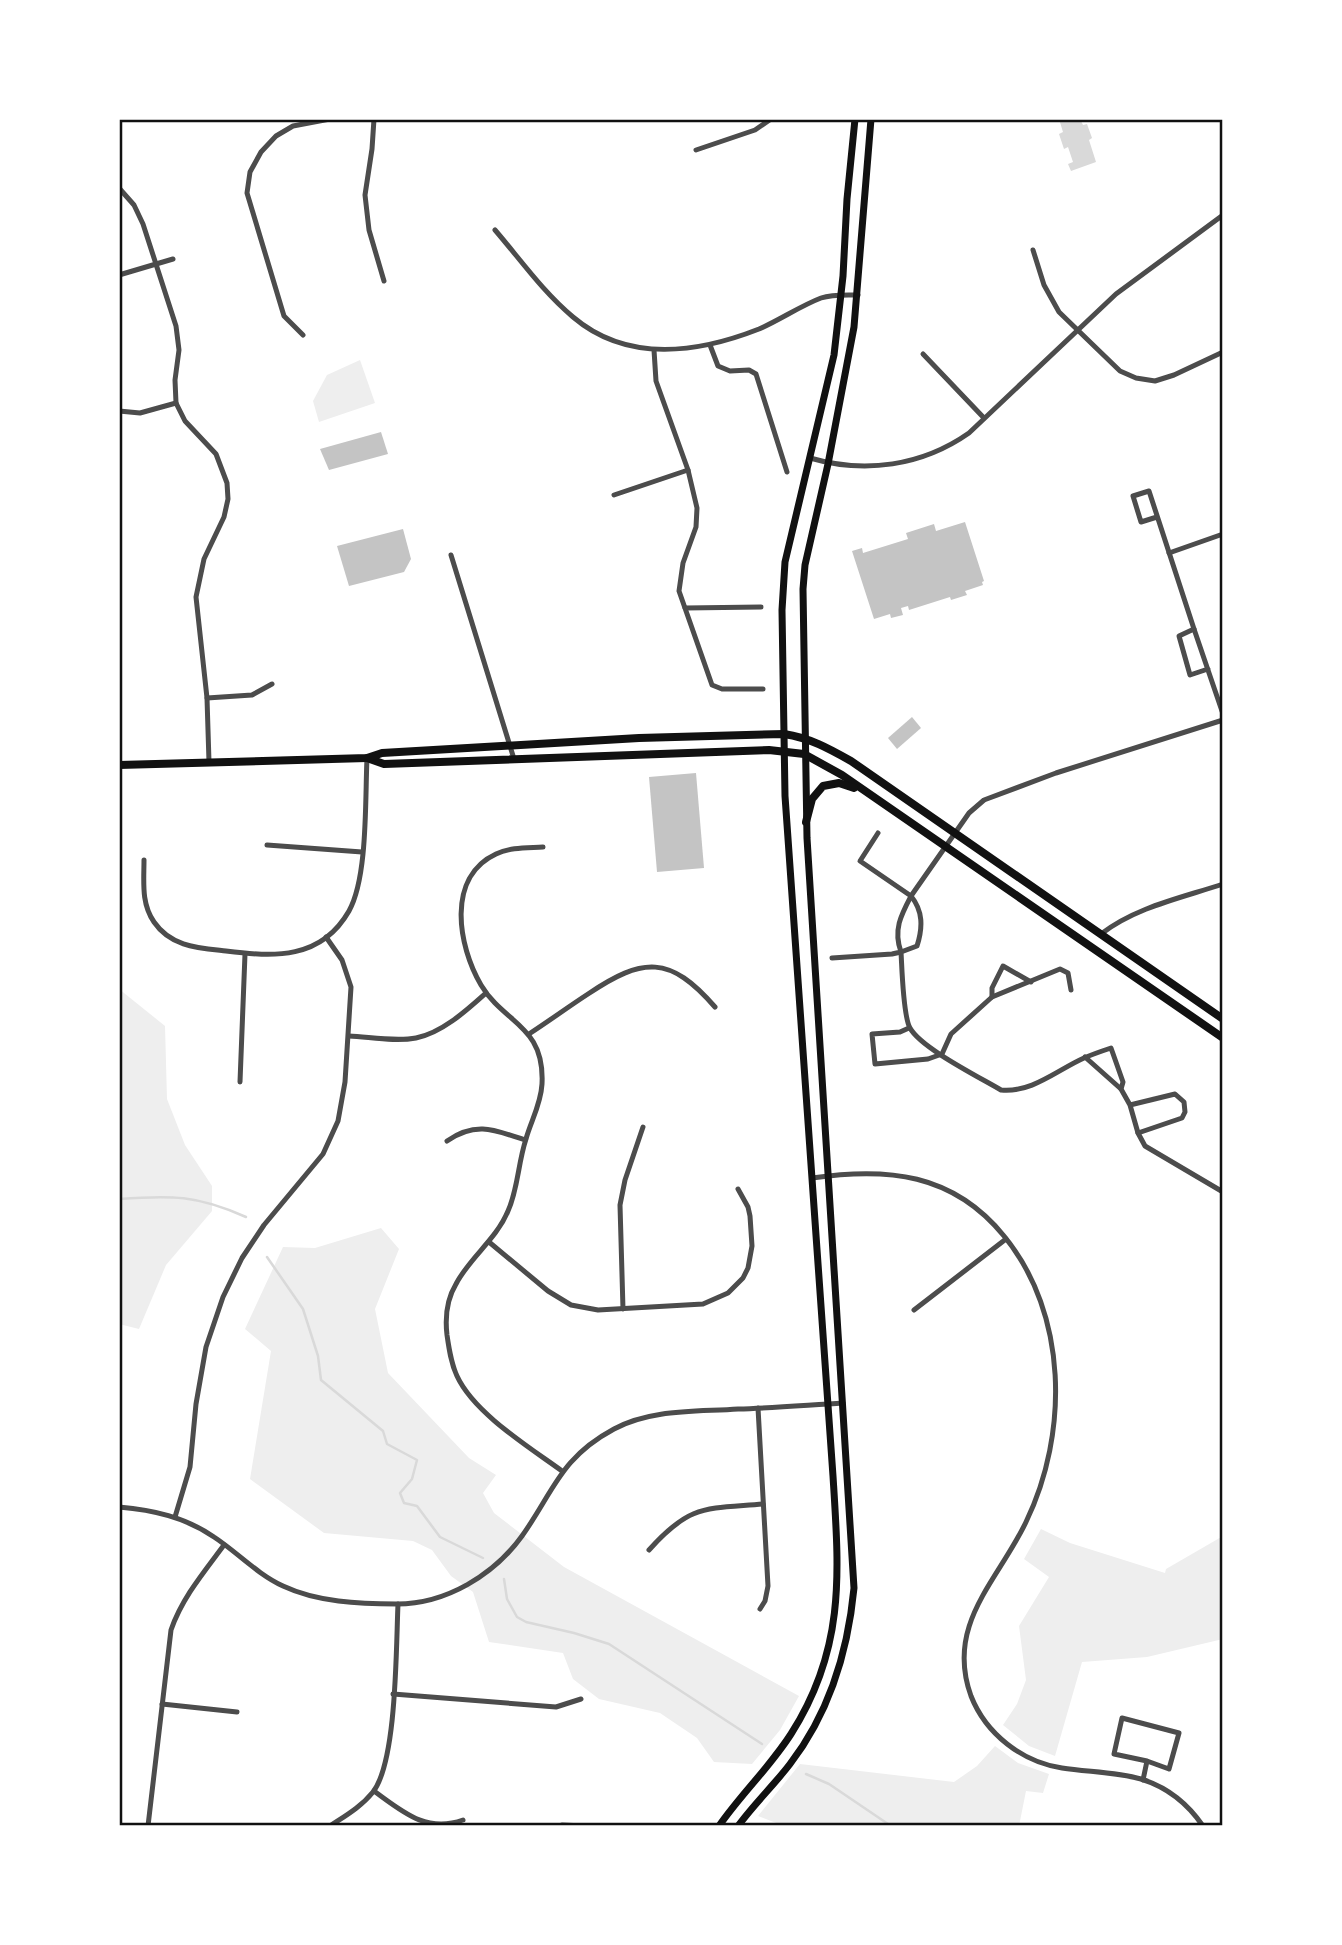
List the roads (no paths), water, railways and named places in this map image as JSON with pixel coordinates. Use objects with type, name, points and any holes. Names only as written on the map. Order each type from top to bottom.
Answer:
[{"type":"main road","points":[[719,1826],[790,1736],[816,1686],[834,1622],[838,1581],[783,751],[782,610],[783,576],[830,377],[841,295],[855,119]]},
{"type":"main road","points":[[738,1826],[807,1738],[836,1678],[846,1643],[853,1597],[853,1562],[806,822],[802,617],[805,565],[851,349],[858,295],[871,119]]},
{"type":"main road","points":[[119,765],[367,758],[382,753],[639,738],[784,734],[804,737],[851,761],[1223,1019]]},
{"type":"main road","points":[[367,758],[384,764],[783,751],[804,754],[869,795],[1223,1038]]},
{"type":"main road","points":[[806,822],[815,793],[828,784],[845,784],[869,795]]},
{"type":"street","points":[[303,335],[284,316],[247,193],[250,172],[261,152],[276,136],[293,126],[330,119]]},
{"type":"street","points":[[374,119],[365,195],[369,230],[384,281]]},
{"type":"street","points":[[696,150],[755,130],[771,119]]},
{"type":"street","points":[[119,188],[138,213],[178,335],[174,392],[176,403],[185,421],[216,454],[227,483],[228,499],[224,517],[204,559],[195,597],[207,698],[209,762]]},
{"type":"street","points":[[810,458],[851,467],[877,466],[913,461],[954,444],[1116,293],[1223,215]]},
{"type":"street","points":[[495,230],[557,303],[575,319],[607,338],[654,350],[669,351],[710,345],[778,321],[821,298],[858,295]]},
{"type":"street","points":[[1033,250],[1049,298],[1119,371],[1136,378],[1154,380],[1174,375],[1223,352]]},
{"type":"street","points":[[119,275],[173,259]]},
{"type":"street","points":[[710,345],[719,366],[730,371],[749,370],[756,374],[787,472]]},
{"type":"street","points":[[654,350],[656,381],[688,470],[697,508],[696,527],[682,572],[680,591],[685,608],[712,685],[722,689],[763,689]]},
{"type":"street","points":[[923,354],[984,418]]},
{"type":"street","points":[[119,411],[140,413],[176,403]]},
{"type":"street","points":[[614,495],[688,470]]},
{"type":"street","points":[[1157,517],[1141,522],[1133,496],[1149,491],[1223,714]]},
{"type":"street","points":[[1169,553],[1223,534]]},
{"type":"street","points":[[450,555],[512,747],[513,759]]},
{"type":"street","points":[[685,608],[761,607]]},
{"type":"street","points":[[1194,629],[1179,636],[1190,675],[1208,670]]},
{"type":"street","points":[[207,698],[252,695],[272,684]]},
{"type":"street","points":[[1121,1089],[1123,1082],[1111,1048],[1085,1057],[1031,1085],[1011,1091],[1001,1090],[928,1048],[909,1028],[901,952],[896,939],[897,928],[911,896],[944,847],[978,804],[1000,792],[1223,720]]},
{"type":"street","points":[[144,860],[145,903],[152,919],[162,932],[187,946],[245,954],[289,954],[303,949],[326,937],[345,916],[354,900],[360,876],[367,758]]},
{"type":"street","points":[[832,958],[892,954],[917,946],[922,915],[919,906],[911,896],[860,860],[878,833]]},
{"type":"street","points":[[267,845],[362,852]]},
{"type":"street","points":[[543,847],[512,849],[494,855],[477,868],[466,885],[462,904],[464,942],[470,962],[486,993],[529,1034],[539,1056],[542,1083],[511,1203],[489,1242],[461,1275],[450,1298],[446,1328],[453,1366],[463,1388],[478,1406],[562,1471]]},
{"type":"street","points":[[1100,934],[1134,913],[1223,884]]},
{"type":"street","points":[[175,1517],[190,1467],[200,1377],[215,1316],[233,1276],[255,1238],[276,1209],[314,1167],[330,1142],[343,1100],[349,1035],[350,980],[342,960],[326,937]]},
{"type":"street","points":[[240,1082],[245,954]]},
{"type":"street","points":[[992,997],[992,988],[1003,966],[1031,982]]},
{"type":"street","points":[[529,1034],[614,977],[640,968],[661,968],[681,975],[700,989],[715,1007]]},
{"type":"street","points":[[909,1028],[900,1032],[872,1034],[875,1064],[928,1059],[942,1054],[951,1034],[992,997],[1060,969],[1068,973],[1071,990]]},
{"type":"street","points":[[349,1035],[404,1039],[426,1035],[443,1027],[486,993]]},
{"type":"street","points":[[1085,1057],[1121,1089],[1145,1146],[1223,1192]]},
{"type":"street","points":[[1130,1105],[1175,1094],[1184,1102],[1185,1111],[1182,1118],[1138,1133]]},
{"type":"street","points":[[447,1141],[458,1133],[477,1128],[526,1140]]},
{"type":"street","points":[[623,1309],[620,1205],[625,1180],[643,1128]]},
{"type":"street","points":[[812,1178],[890,1174],[933,1183],[974,1205],[1006,1238],[1030,1273],[1042,1304],[1053,1354],[1055,1412],[1047,1462],[1036,1500],[1021,1534],[979,1600],[970,1620],[964,1651],[968,1687],[972,1699],[990,1727],[1023,1755],[1054,1767],[1143,1780],[1176,1797],[1203,1826]]},
{"type":"street","points":[[489,1242],[560,1300],[585,1309],[703,1304],[717,1300],[736,1286],[748,1268],[752,1246],[748,1207],[738,1189]]},
{"type":"street","points":[[914,1310],[1006,1238]]},
{"type":"street","points":[[119,1507],[175,1517],[205,1531],[267,1577],[300,1593],[331,1600],[398,1604],[425,1601],[471,1583],[493,1567],[521,1539],[562,1471],[594,1441],[614,1429],[665,1413],[843,1403]]},
{"type":"street","points":[[758,1408],[768,1586],[760,1609]]},
{"type":"street","points":[[649,1550],[673,1524],[695,1512],[716,1507],[763,1504]]},
{"type":"street","points":[[148,1826],[169,1643],[176,1618],[191,1590],[224,1545]]},
{"type":"street","points":[[330,1826],[374,1791],[387,1758],[398,1604]]},
{"type":"street","points":[[393,1695],[556,1707],[581,1699]]},
{"type":"street","points":[[162,1704],[237,1712]]},
{"type":"street","points":[[1122,1718],[1179,1733],[1169,1769],[1147,1761],[1114,1754],[1122,1718]]},
{"type":"street","points":[[1143,1780],[1147,1761]]},
{"type":"street","points":[[374,1791],[401,1811],[424,1822],[449,1825],[463,1820]]},
{"type":"street","points":[[562,1825],[584,1826]]},
{"type":"waterway","points":[[119,1199],[184,1198],[213,1204],[246,1217]]},
{"type":"waterway","points":[[267,1257],[303,1309],[318,1356],[321,1380],[383,1431],[387,1444],[417,1460],[412,1479],[400,1493],[404,1503],[417,1506],[440,1537],[483,1558]]},
{"type":"waterway","points":[[504,1579],[507,1599],[517,1617],[526,1622],[609,1644],[762,1744]]},
{"type":"waterway","points":[[806,1774],[829,1784],[891,1826]]}]
